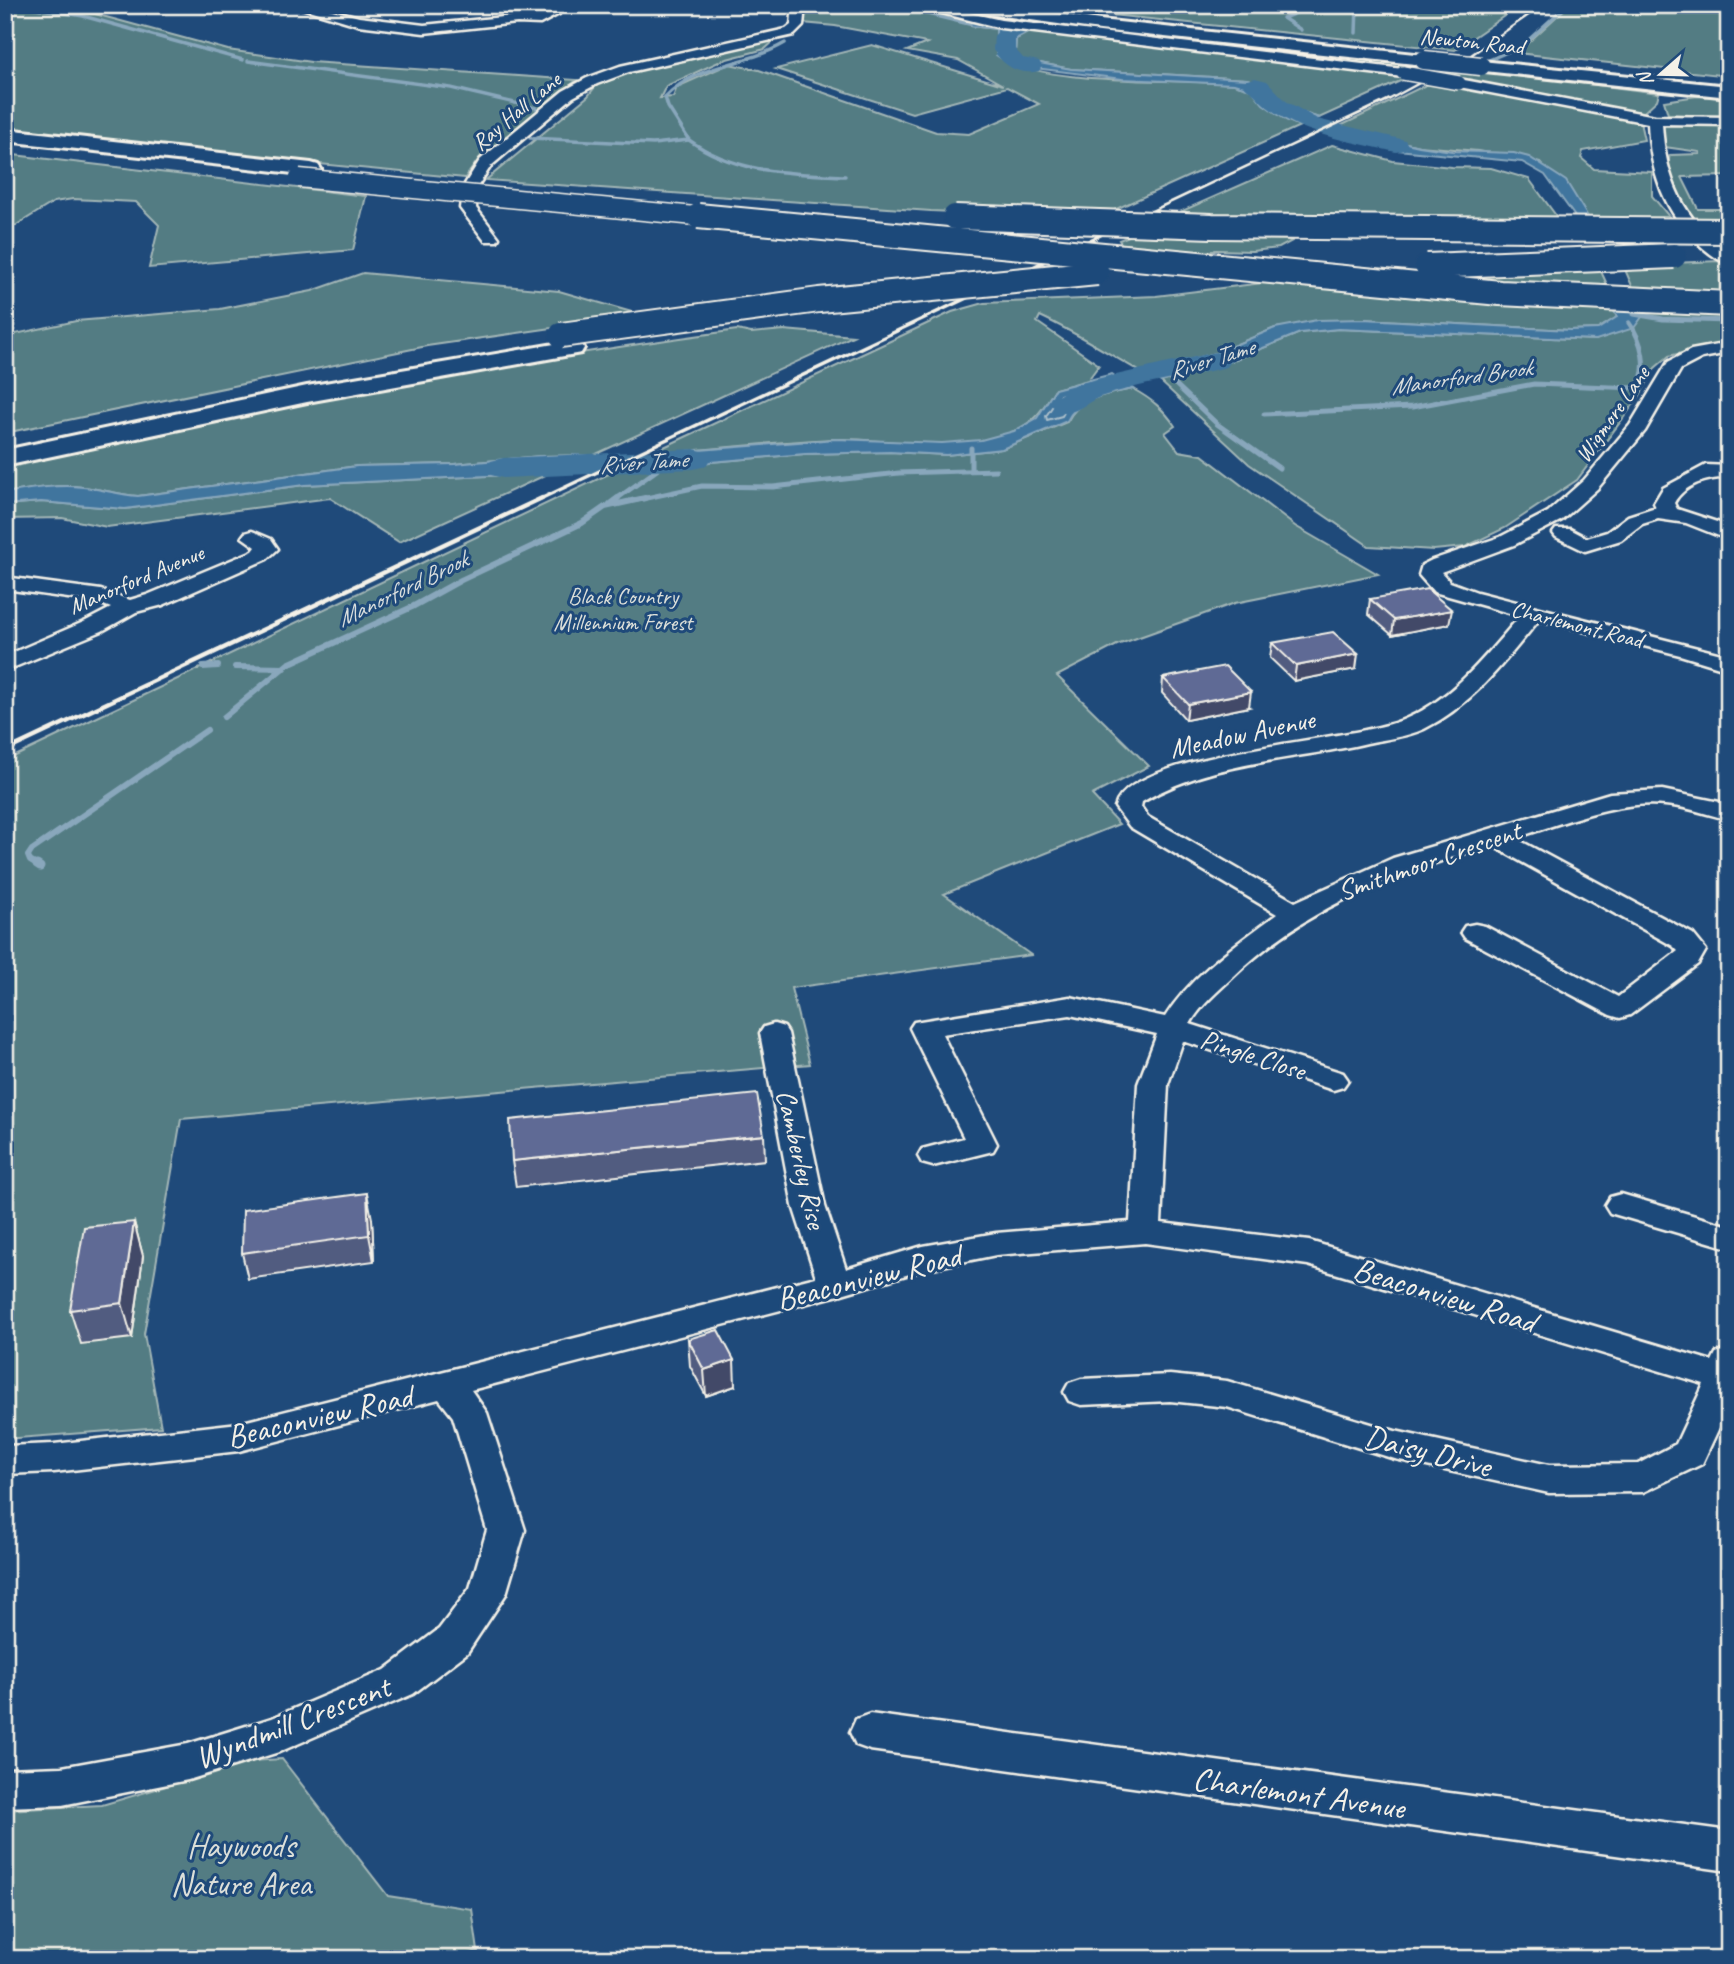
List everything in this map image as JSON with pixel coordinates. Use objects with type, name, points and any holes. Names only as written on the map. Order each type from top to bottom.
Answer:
[{"type":"highway","name":"Newton Road","points":[[961,5],[1045,20],[1428,58],[1729,92]]},
{"type":"highway","name":"Newton Road","points":[[1485,64],[1729,86]]},
{"type":"highway","points":[[5,135],[305,174],[897,214]]},
{"type":"highway","points":[[5,145],[1500,293],[1729,304]]},
{"type":"highway","points":[[937,216],[1212,226],[1729,231]]},
{"type":"highway","points":[[1405,256],[1729,244]]},
{"type":"highway","points":[[1156,282],[1409,266],[1729,256]]},
{"type":"highway","points":[[5,458],[294,396],[566,342],[793,303],[983,282],[1364,257]]},
{"type":"highway","points":[[5,441],[291,380],[566,342],[1116,285]]},
{"type":"street","points":[[298,5],[358,21],[424,29],[517,19]]},
{"type":"street","name":"Ray Hall Lane","points":[[491,238],[468,208],[470,187],[485,163],[568,94],[592,81],[625,69],[790,32],[797,26],[799,5]]},
{"type":"street","points":[[916,5],[1000,12]]},
{"type":"street","points":[[1045,20],[1459,83],[1655,120],[1729,121]]},
{"type":"street","points":[[1655,120],[1660,174],[1671,199],[1681,217],[1695,232],[1716,251],[1729,256]]},
{"type":"street","name":"Wigmore Lane","points":[[1430,575],[1430,570],[1439,564],[1507,541],[1555,516],[1591,484],[1638,427],[1674,366],[1697,354],[1729,348]]},
{"type":"street","points":[[1669,513],[1664,503],[1666,497],[1700,466],[1729,471]]},
{"type":"street","points":[[1571,543],[1614,536],[1644,515],[1669,513],[1729,534]]},
{"type":"street","name":"Manorford Avenue","points":[[5,664],[94,626],[128,607],[155,600],[260,555],[268,549],[264,543],[252,537]]},
{"type":"street","name":"Charlemont Road","points":[[1430,575],[1442,587],[1471,597],[1688,650],[1729,663]]},
{"type":"street","points":[[5,583],[101,596],[128,607]]},
{"type":"street","name":"Meadow Avenue","points":[[1295,913],[1139,822],[1128,807],[1130,798],[1143,788],[1194,771],[1361,738],[1415,724],[1443,707],[1474,682],[1533,614]]},
{"type":"street","name":"Smithmoor Crescent","points":[[1145,1233],[1153,1084],[1173,1028],[1187,1005],[1225,968],[1295,913],[1335,892],[1402,864],[1610,801],[1636,797],[1683,800],[1729,813]]},
{"type":"street","points":[[1475,932],[1620,1009],[1688,958],[1692,950],[1683,940],[1493,836]]},
{"type":"street","name":"Pingle Close","points":[[933,1156],[982,1144],[924,1028],[1070,1006],[1173,1028],[1333,1080]]},
{"type":"street","name":"Camberley Rise","points":[[774,1033],[809,1206],[835,1284]]},
{"type":"street","points":[[1621,1205],[1729,1237]]},
{"type":"street","name":"Beaconview Road","points":[[5,1460],[54,1458],[239,1437],[835,1284],[923,1258],[996,1244],[1145,1233],[1309,1253],[1727,1372]]},
{"type":"street","name":"Daisy Drive","points":[[1081,1392],[1170,1388],[1227,1394],[1395,1445],[1549,1479],[1643,1478],[1689,1454],[1727,1372]]},
{"type":"street","name":"Wyndmill Crescent","points":[[5,1788],[62,1786],[188,1762],[279,1734],[399,1682],[453,1641],[487,1594],[506,1530],[470,1413],[448,1385]]},
{"type":"street","name":"Charlemont Avenue","points":[[870,1732],[1729,1852]]},
{"type":"green space","points":[[5,5],[40,5],[95,14],[228,50],[311,62],[577,80],[481,156],[465,178],[62,136],[5,128]]},
{"type":"green space","points":[[806,5],[902,5],[952,17],[956,21],[970,22],[971,26],[996,29],[997,55],[1018,65],[1045,72],[1076,77],[1234,84],[1251,89],[1264,104],[1286,120],[1300,126],[1114,210],[987,207],[977,213],[931,211],[486,180],[588,96],[598,83],[631,70],[775,40],[765,49],[723,60],[666,86],[660,98],[673,97],[677,87],[729,64],[759,70],[936,132],[969,134],[1039,104],[1007,87],[912,113],[776,69],[872,45],[1003,85],[958,60],[907,51],[927,43],[835,26],[803,23]]},
{"type":"green space","points":[[1013,5],[1520,5],[1455,50]]},
{"type":"green space","points":[[1569,5],[1729,5],[1729,76],[1517,53]]},
{"type":"green space","points":[[1046,22],[1431,64],[1415,73],[1043,27]]},
{"type":"green space","points":[[1035,29],[1407,78],[1319,118],[1294,110],[1264,84],[1247,79],[1071,69],[1019,59],[1015,53],[1016,39]]},
{"type":"green space","points":[[1456,67],[1659,93],[1657,100],[1644,112],[1598,107],[1440,78]]},
{"type":"green space","points":[[1432,82],[1640,122],[1644,140],[1583,151],[1581,158],[1594,169],[1652,172],[1652,196],[1676,225],[1593,225],[1540,163],[1478,151],[1419,146],[1338,127]]},
{"type":"green space","points":[[1697,96],[1729,98],[1729,117],[1668,114],[1664,101]]},
{"type":"green space","points":[[1662,122],[1729,123],[1729,176],[1682,177],[1698,209],[1729,209],[1729,225],[1695,225],[1690,219],[1676,191],[1670,171],[1670,155],[1700,152],[1665,147],[1660,127]]},
{"type":"green space","points":[[1332,145],[1393,161],[1491,168],[1529,179],[1557,217],[1194,217],[1182,211]]},
{"type":"green space","points":[[5,154],[366,196],[353,250],[149,268],[159,225],[136,202],[73,199],[54,202],[5,232]]},
{"type":"green space","points":[[1139,232],[1273,235],[1292,241],[1279,248],[1252,251],[1216,250],[1194,254],[1123,246],[1119,240]]},
{"type":"green space","points":[[1720,261],[1729,266],[1729,298],[1636,295],[1623,265]]},
{"type":"green space","points":[[1598,265],[1612,295],[1349,275]]},
{"type":"green space","points":[[363,273],[559,291],[642,315],[427,346],[5,433],[5,360],[15,334],[76,321],[220,309],[312,291]]},
{"type":"green space","points":[[1279,281],[1612,307],[1617,317],[1598,329],[1570,330],[1363,319],[1275,328],[1216,353],[1141,372],[1040,316],[1037,322],[1099,365],[1088,380],[1055,389],[1043,408],[1029,422],[996,438],[951,444],[857,439],[813,440],[649,454],[952,312],[984,303],[1156,296]]},
{"type":"green space","points":[[1637,308],[1729,310],[1729,342],[1669,356],[1655,368],[1639,397],[1577,480],[1505,528],[1465,547],[1434,550],[1369,546],[1249,464],[1161,382],[1226,363],[1300,333],[1338,329],[1596,340]]},
{"type":"green space","points":[[737,330],[751,333],[784,330],[853,336],[594,455],[540,456],[455,464],[357,466],[138,496],[73,486],[5,493],[5,463],[187,423],[370,388]]},
{"type":"green space","name":"Black Country Millennium Forest","points":[[1133,389],[1157,405],[1171,420],[1175,426],[1165,433],[1179,451],[1202,455],[1295,526],[1378,574],[1235,603],[1117,645],[1057,676],[1149,766],[1092,795],[1119,824],[944,894],[1031,955],[791,988],[810,1064],[181,1119],[144,1334],[161,1427],[5,1439],[5,1235],[12,1207],[5,1207],[5,761],[617,470],[805,454],[890,452],[946,455],[1002,449],[1067,422],[1079,407],[1095,398]]},
{"type":"green space","points":[[550,473],[399,542],[330,498],[107,527],[62,518],[5,519],[5,505],[41,502],[125,509],[304,485]]},
{"type":"green space","name":"Haywoods Nature Area","points":[[282,1759],[388,1896],[472,1909],[478,1951],[451,1959],[5,1959],[5,1810],[102,1805],[251,1761]]},
{"type":"water","points":[[970,22],[1035,29],[1016,39],[1015,53],[1019,59],[1071,69],[1247,79],[1264,84],[1294,110],[1319,118],[1300,126],[1263,104],[1251,89],[1234,84],[1122,79],[1011,65],[996,55],[996,29],[971,26]]},
{"type":"water","points":[[1338,127],[1419,146],[1452,151],[1514,153],[1529,157],[1566,181],[1593,225],[1581,225],[1545,175],[1522,162],[1397,150],[1326,132]]},
{"type":"water","points":[[1612,307],[1637,308],[1642,317],[1634,328],[1596,340],[1338,329],[1300,333],[1226,363],[1161,382],[1141,372],[1216,353],[1275,328],[1317,320],[1363,319],[1570,330],[1598,329],[1617,317]]},
{"type":"water","points":[[1112,374],[1133,389],[1086,402],[1072,413],[1067,421],[1002,449],[946,455],[890,452],[805,454],[617,470],[649,454],[836,439],[942,443],[981,440],[1014,431],[1037,418],[1055,389]]},
{"type":"water","points":[[594,455],[550,473],[304,485],[125,509],[41,502],[5,505],[5,493],[54,487],[83,487],[138,496],[357,466],[455,464],[540,456]]},
{"type":"building","points":[[1427,589],[1452,610],[1394,620],[1370,599]]},
{"type":"building","points":[[1333,632],[1358,654],[1296,666],[1272,643]]},
{"type":"building","points":[[1225,666],[1251,692],[1188,704],[1163,678]]},
{"type":"building","points":[[757,1094],[764,1135],[512,1161],[510,1120]]},
{"type":"building","points":[[367,1193],[369,1235],[242,1253],[243,1210]]},
{"type":"building","points":[[134,1222],[122,1303],[70,1310],[84,1227]]},
{"type":"building","points":[[718,1330],[734,1360],[704,1370],[688,1339]]},
{"type":"waterway","points":[[18,5],[83,16],[243,60]]},
{"type":"waterway","points":[[890,5],[969,24]]},
{"type":"waterway","name":"River Tame","points":[[1031,5],[1005,36],[1004,50],[1016,63],[1031,66]]},
{"type":"waterway","points":[[1301,30],[1283,18],[1306,9],[1307,5]]},
{"type":"waterway","points":[[1356,33],[1357,5]]},
{"type":"waterway","points":[[1480,64],[1523,45],[1567,5]]},
{"type":"waterway","points":[[689,140],[668,107],[665,97],[692,77],[770,51],[785,43]]},
{"type":"waterway","points":[[248,61],[451,88],[536,108]]},
{"type":"waterway","name":"River Tame","points":[[1255,85],[1278,106],[1309,124],[1396,145]]},
{"type":"waterway","points":[[530,138],[653,144],[689,140]]},
{"type":"waterway","points":[[689,140],[725,160],[745,166],[845,176]]},
{"type":"waterway","points":[[1634,314],[1663,319],[1729,321]]},
{"type":"waterway","name":"Manorford Brook","points":[[1264,414],[1412,407],[1534,384],[1636,388],[1643,373],[1643,355],[1638,338],[1629,323]]},
{"type":"waterway","name":"River Tame","points":[[1067,404],[1088,391],[1216,361]]},
{"type":"waterway","points":[[1171,380],[1217,424],[1279,468]]},
{"type":"waterway","name":"Manorford Brook","points":[[971,448],[971,470]]},
{"type":"waterway","name":"River Tame","points":[[503,468],[694,459]]},
{"type":"waterway","name":"Manorford Brook","points":[[615,500],[668,462]]},
{"type":"waterway","name":"Manorford Brook","points":[[637,500],[702,486],[773,487],[899,473],[996,470]]},
{"type":"waterway","name":"Manorford Brook","points":[[610,504],[618,498]]},
{"type":"waterway","name":"Manorford Brook","points":[[283,668],[582,523],[605,507],[645,498]]},
{"type":"waterway","points":[[203,667],[218,666]]},
{"type":"waterway","points":[[235,667],[283,668]]},
{"type":"waterway","name":"Manorford Brook","points":[[224,717],[283,668]]},
{"type":"waterway","name":"Manorford Brook","points":[[37,865],[40,867],[30,861],[28,856],[32,850],[207,730]]},
{"type":"railway","points":[[1137,218],[1390,99],[1471,55],[1543,5]]},
{"type":"railway","points":[[538,500],[1141,216]]},
{"type":"railway","points":[[5,751],[542,498]]}]
